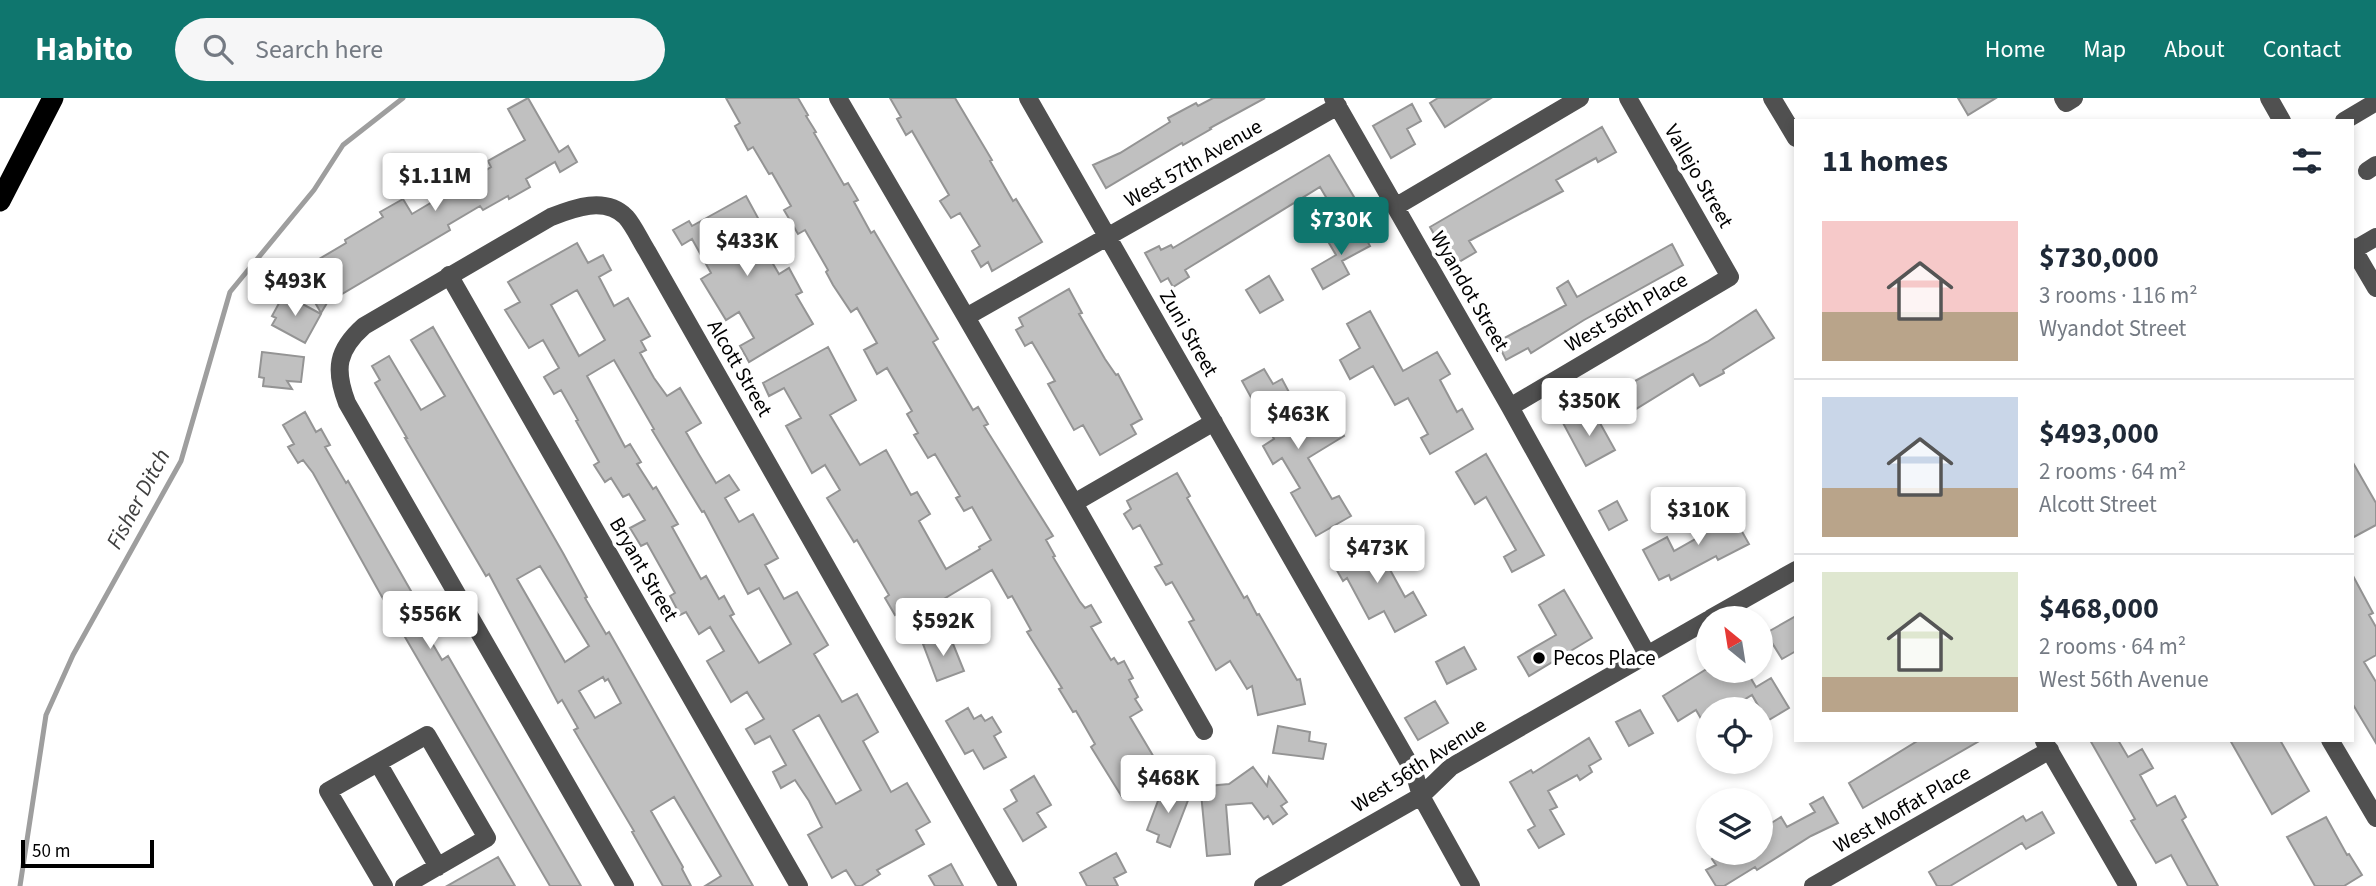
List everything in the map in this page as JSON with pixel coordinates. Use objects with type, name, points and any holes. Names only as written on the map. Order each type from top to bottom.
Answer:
[{"type":"highway","points":[[0,201],[53,98]]},
{"type":"street","points":[[838,98],[1204,731]]},
{"type":"street","name":"Zuni Street","points":[[1028,98],[1414,772],[1421,796],[1471,886]]},
{"type":"street","points":[[1395,208],[1580,98]]},
{"type":"street","name":"Vallejo Street","points":[[1628,98],[1730,277]]},
{"type":"street","points":[[1772,98],[1794,135]]},
{"type":"street","points":[[2063,98],[2066,103],[2074,98]]},
{"type":"street","points":[[2269,98],[2280,119]]},
{"type":"street","name":"West 57th Avenue","points":[[966,317],[1108,238],[1335,102]]},
{"type":"street","name":"Wyandot Street","points":[[1335,102],[1510,407],[1647,654]]},
{"type":"street","points":[[2347,119],[2376,102]]},
{"type":"street","name":"Alcott Street","points":[[625,886],[344,394],[339,371],[348,341],[364,326],[551,217],[575,207],[595,205],[611,208],[628,220],[1008,886]]},
{"type":"street","points":[[2354,248],[2376,237]]},
{"type":"street","points":[[2354,251],[2376,288]]},
{"type":"street","name":"Bryant Street","points":[[449,275],[799,886]]},
{"type":"street","name":"West 56th Place","points":[[1510,407],[1730,277]]},
{"type":"street","points":[[1074,503],[1214,422]]},
{"type":"street","name":"West 56th Avenue","points":[[1733,606],[1794,571]]},
{"type":"street","name":"West 56th Avenue","points":[[1264,886],[1421,796],[1451,766],[1696,627]]},
{"type":"street","points":[[384,886],[328,790],[427,736],[487,838],[410,885]]},
{"type":"street","points":[[2331,742],[2376,818]]},
{"type":"street","points":[[2047,745],[2129,886]]},
{"type":"street","name":"West Moffat Place","points":[[1814,886],[2047,745]]},
{"type":"street","points":[[378,763],[438,867]]},
{"type":"building","points":[[528,98],[559,152],[568,146],[577,162],[560,172],[555,162],[526,179],[530,187],[483,210],[480,206],[448,225],[450,230],[327,303],[321,313],[300,276],[306,272],[304,268],[346,243],[345,240],[383,217],[380,212],[403,199],[412,214],[491,167],[488,161],[525,140],[508,109]]},
{"type":"building","points":[[726,98],[798,98],[816,132],[814,133],[844,185],[848,183],[858,200],[854,202],[871,233],[874,231],[938,339],[933,342],[973,410],[978,407],[988,424],[984,426],[1053,536],[1046,540],[1055,556],[1053,557],[1080,602],[1085,608],[1091,605],[1101,622],[1091,627],[1111,660],[1114,658],[1118,664],[1124,661],[1133,678],[1129,680],[1138,697],[1135,699],[1142,710],[1130,717],[1155,759],[1151,762],[1159,775],[1122,797],[1091,747],[1095,744],[1076,711],[1073,712],[1059,689],[1062,688],[1027,632],[1031,630],[1012,596],[1008,598],[992,570],[914,617],[908,607],[895,615],[885,598],[889,595],[857,540],[854,542],[827,498],[840,490],[825,465],[812,473],[786,426],[801,418],[784,388],[769,396],[763,383],[828,347],[856,400],[830,415],[860,465],[886,450],[911,495],[917,492],[930,514],[919,521],[946,569],[991,540],[972,507],[964,511],[956,498],[960,496],[935,454],[928,458],[914,435],[918,433],[907,414],[912,411],[887,368],[877,374],[864,350],[877,343],[857,308],[851,312],[833,285],[826,272],[828,270],[805,230],[798,234],[784,210],[791,206],[753,147],[748,150],[735,126],[740,123]]},
{"type":"building","points":[[890,98],[955,98],[1013,201],[1016,199],[1042,242],[992,271],[988,262],[981,267],[972,251],[980,246],[960,213],[951,218],[940,201],[949,195],[912,131],[906,135],[897,119],[901,117]]},
{"type":"building","points":[[1213,98],[1265,98],[1106,188],[1093,165],[1120,153],[1170,122],[1168,118],[1196,103],[1198,106]]},
{"type":"building","points":[[1438,98],[1491,98],[1445,127],[1430,103]]},
{"type":"building","points":[[1958,98],[1996,98],[1968,115]]},
{"type":"building","points":[[1412,104],[1421,121],[1407,129],[1415,144],[1391,158],[1373,126]]},
{"type":"building","points":[[1602,127],[1616,152],[1598,162],[1596,158],[1556,180],[1563,191],[1469,241],[1476,252],[1452,266],[1430,227]]},
{"type":"building","points":[[1329,155],[1354,197],[1333,209],[1320,187],[1185,270],[1189,277],[1173,287],[1168,278],[1161,282],[1145,253],[1159,246],[1161,250],[1171,245],[1173,248]]},
{"type":"building","points":[[746,196],[758,218],[749,223],[779,274],[789,268],[802,292],[796,295],[813,324],[749,362],[740,346],[754,338],[739,312],[726,320],[701,279],[711,273],[692,239],[682,245],[673,230],[689,221],[692,226]]},
{"type":"building","points":[[1359,226],[1370,246],[1342,261],[1349,274],[1323,289],[1312,269],[1336,255],[1329,243]]},
{"type":"building","points":[[577,243],[588,263],[603,255],[611,270],[599,277],[614,306],[628,298],[650,336],[641,341],[646,350],[640,353],[654,378],[667,396],[680,388],[701,423],[686,432],[698,453],[716,483],[729,475],[739,490],[725,498],[739,522],[753,514],[778,558],[765,565],[784,599],[797,592],[828,645],[814,654],[842,702],[857,694],[878,732],[863,741],[891,792],[907,783],[930,822],[916,830],[924,844],[877,870],[880,874],[861,886],[856,886],[846,870],[832,878],[808,835],[822,827],[809,801],[795,780],[781,788],[773,772],[786,765],[770,736],[755,744],[746,729],[764,719],[747,692],[731,702],[707,661],[724,651],[710,627],[699,634],[686,612],[680,615],[670,596],[675,593],[647,543],[641,546],[630,528],[645,520],[629,494],[623,497],[611,478],[605,482],[594,465],[599,462],[561,390],[554,394],[544,377],[559,368],[543,340],[529,348],[505,310],[520,302],[508,282]],"holes":[[[577,290],[605,340],[579,356],[551,305]],[[614,360],[654,429],[652,430],[702,512],[704,511],[748,594],[759,588],[791,644],[759,663],[730,616],[734,614],[724,596],[719,599],[706,576],[701,579],[672,527],[678,524],[656,487],[653,489],[637,464],[641,462],[630,444],[625,447],[587,376]],[[819,715],[861,790],[836,804],[793,730]]]},
{"type":"building","points":[[1672,244],[1683,265],[1531,353],[1528,348],[1506,360],[1497,342],[1566,305],[1557,288],[1568,281],[1577,297]]},
{"type":"building","points":[[1269,276],[1283,300],[1260,313],[1246,290]]},
{"type":"building","points":[[1069,289],[1082,313],[1079,314],[1105,359],[1116,375],[1118,374],[1142,419],[1131,425],[1136,434],[1100,455],[1083,425],[1074,430],[1048,384],[1055,381],[1032,342],[1025,346],[1016,330],[1023,326],[1019,318]]},
{"type":"building","points":[[284,294],[321,314],[305,343],[272,325],[276,318],[272,316]]},
{"type":"building","points":[[1756,310],[1774,338],[1723,370],[1724,373],[1700,386],[1693,374],[1636,409],[1624,387],[1707,342]]},
{"type":"building","points":[[1370,311],[1403,371],[1437,352],[1450,374],[1440,380],[1457,412],[1462,409],[1473,429],[1430,454],[1421,438],[1428,434],[1408,398],[1395,405],[1373,366],[1350,379],[1340,360],[1360,348],[1347,324]]},
{"type":"building","points":[[433,327],[563,553],[587,597],[585,598],[606,634],[609,632],[753,886],[705,886],[721,876],[674,797],[651,811],[691,886],[663,886],[574,730],[578,728],[562,700],[558,703],[489,574],[486,576],[375,383],[380,380],[372,366],[389,356],[421,410],[445,396],[411,340]],"holes":[[[540,566],[589,646],[565,662],[517,579]],[[603,677],[605,681],[608,679],[621,703],[595,718],[579,691]]]},
{"type":"building","points":[[262,352],[304,357],[301,382],[287,381],[292,389],[263,386],[264,378],[259,377]]},
{"type":"building","points":[[1264,369],[1273,384],[1282,379],[1291,396],[1283,401],[1301,433],[1332,415],[1344,436],[1308,458],[1332,499],[1339,496],[1351,516],[1316,536],[1291,493],[1300,488],[1282,458],[1273,464],[1263,446],[1274,439],[1242,381]]},
{"type":"building","points":[[305,412],[316,432],[321,429],[330,445],[325,447],[346,483],[348,481],[427,619],[424,620],[431,634],[428,636],[442,660],[448,656],[581,886],[550,886],[313,473],[303,460],[298,463],[288,447],[294,444],[283,425]]},
{"type":"building","points":[[1583,412],[1588,421],[1596,416],[1615,450],[1586,466],[1563,423]]},
{"type":"building","points":[[1486,454],[1544,555],[1512,572],[1504,557],[1516,550],[1486,497],[1475,504],[1456,472]]},
{"type":"building","points":[[2354,464],[2376,503],[2376,525],[2354,537]]},
{"type":"building","points":[[1177,473],[1190,496],[1187,498],[1244,598],[1247,596],[1297,680],[1300,679],[1305,704],[1258,715],[1252,686],[1247,689],[1230,661],[1216,670],[1189,622],[1194,620],[1172,582],[1166,585],[1155,567],[1162,564],[1140,525],[1133,529],[1124,514],[1131,509],[1127,501]]},
{"type":"building","points":[[1617,501],[1627,520],[1609,530],[1599,511]]},
{"type":"building","points":[[1726,503],[1749,544],[1718,560],[1716,556],[1671,580],[1669,575],[1659,580],[1643,550],[1667,537],[1674,551],[1704,534],[1702,530],[1716,522],[1710,512]]},
{"type":"building","points":[[1372,537],[1405,597],[1413,592],[1426,615],[1395,632],[1384,611],[1369,619],[1347,578],[1343,581],[1331,560]]},
{"type":"building","points":[[2354,578],[2373,613],[2369,615],[2376,627],[2376,655],[2364,662],[2376,682],[2376,743],[2354,706]]},
{"type":"building","points":[[1564,590],[1592,638],[1529,676],[1518,657],[1556,635],[1539,605]]},
{"type":"building","points":[[1794,617],[1794,652],[1782,659],[1773,644],[1773,629]]},
{"type":"building","points":[[949,634],[964,671],[937,681],[923,644]]},
{"type":"building","points":[[1464,647],[1476,669],[1447,684],[1436,662]]},
{"type":"building","points":[[1696,676],[1696,683],[1754,683],[1756,687],[1773,681],[1789,708],[1773,717],[1773,697],[1696,697],[1696,710],[1678,721],[1663,696]]},
{"type":"building","points":[[1435,701],[1448,723],[1418,740],[1405,718]]},
{"type":"building","points":[[968,708],[974,719],[981,715],[985,721],[992,717],[1001,732],[994,736],[1006,757],[984,769],[973,750],[965,754],[946,721]]},
{"type":"building","points":[[1640,710],[1653,733],[1629,746],[1616,722]]},
{"type":"building","points":[[1278,726],[1310,732],[1309,741],[1326,744],[1323,759],[1273,753]]},
{"type":"building","points":[[1589,738],[1601,759],[1589,766],[1592,772],[1580,780],[1577,775],[1548,791],[1557,807],[1550,810],[1564,834],[1539,848],[1528,830],[1535,826],[1510,782],[1531,770],[1533,773]]},
{"type":"building","points":[[1916,742],[1978,742],[1863,808],[1849,783]]},
{"type":"building","points":[[2091,742],[2119,742],[2128,757],[2142,749],[2153,768],[2140,775],[2157,806],[2175,796],[2186,817],[2182,820],[2218,886],[2188,886],[2171,855],[2156,863],[2131,821],[2135,819]]},
{"type":"building","points":[[2231,742],[2281,742],[2309,791],[2272,814]]},
{"type":"building","points":[[1253,767],[1267,786],[1269,777],[1287,802],[1281,806],[1287,814],[1273,824],[1268,816],[1264,819],[1252,803],[1226,805],[1230,854],[1207,856],[1201,793],[1209,792],[1208,786],[1229,784]]},
{"type":"building","points":[[1034,776],[1051,805],[1037,813],[1046,827],[1023,841],[1004,809],[1017,801],[1011,790]]},
{"type":"building","points":[[1164,785],[1190,795],[1170,847],[1157,842],[1159,835],[1147,830]]},
{"type":"building","points":[[1823,797],[1838,823],[1773,860],[1773,822],[1781,817],[1787,827],[1815,812],[1810,804]]},
{"type":"building","points":[[2042,812],[2054,833],[2026,849],[2022,843],[1950,886],[1937,886],[1929,872],[2023,816],[2026,821]]},
{"type":"building","points":[[2326,817],[2347,855],[2349,854],[2362,875],[2344,886],[2315,886],[2287,837]]},
{"type":"building","points":[[1116,853],[1126,872],[1114,878],[1118,886],[1087,886],[1080,873]]},
{"type":"building","points":[[498,857],[515,886],[447,886]]},
{"type":"building","points":[[951,864],[963,886],[935,886],[929,876]]},
{"type":"building","points":[[1716,865],[1765,865],[1757,870],[1755,867],[1724,886],[1716,886],[1706,870]]},
{"type":"waterway","name":"Fisher Ditch","points":[[20,886],[46,715],[73,655],[181,461],[230,292],[314,190],[343,145],[403,98]]},
{"type":"place","name":"Pecos Place","points":[[1539,658]]}]
